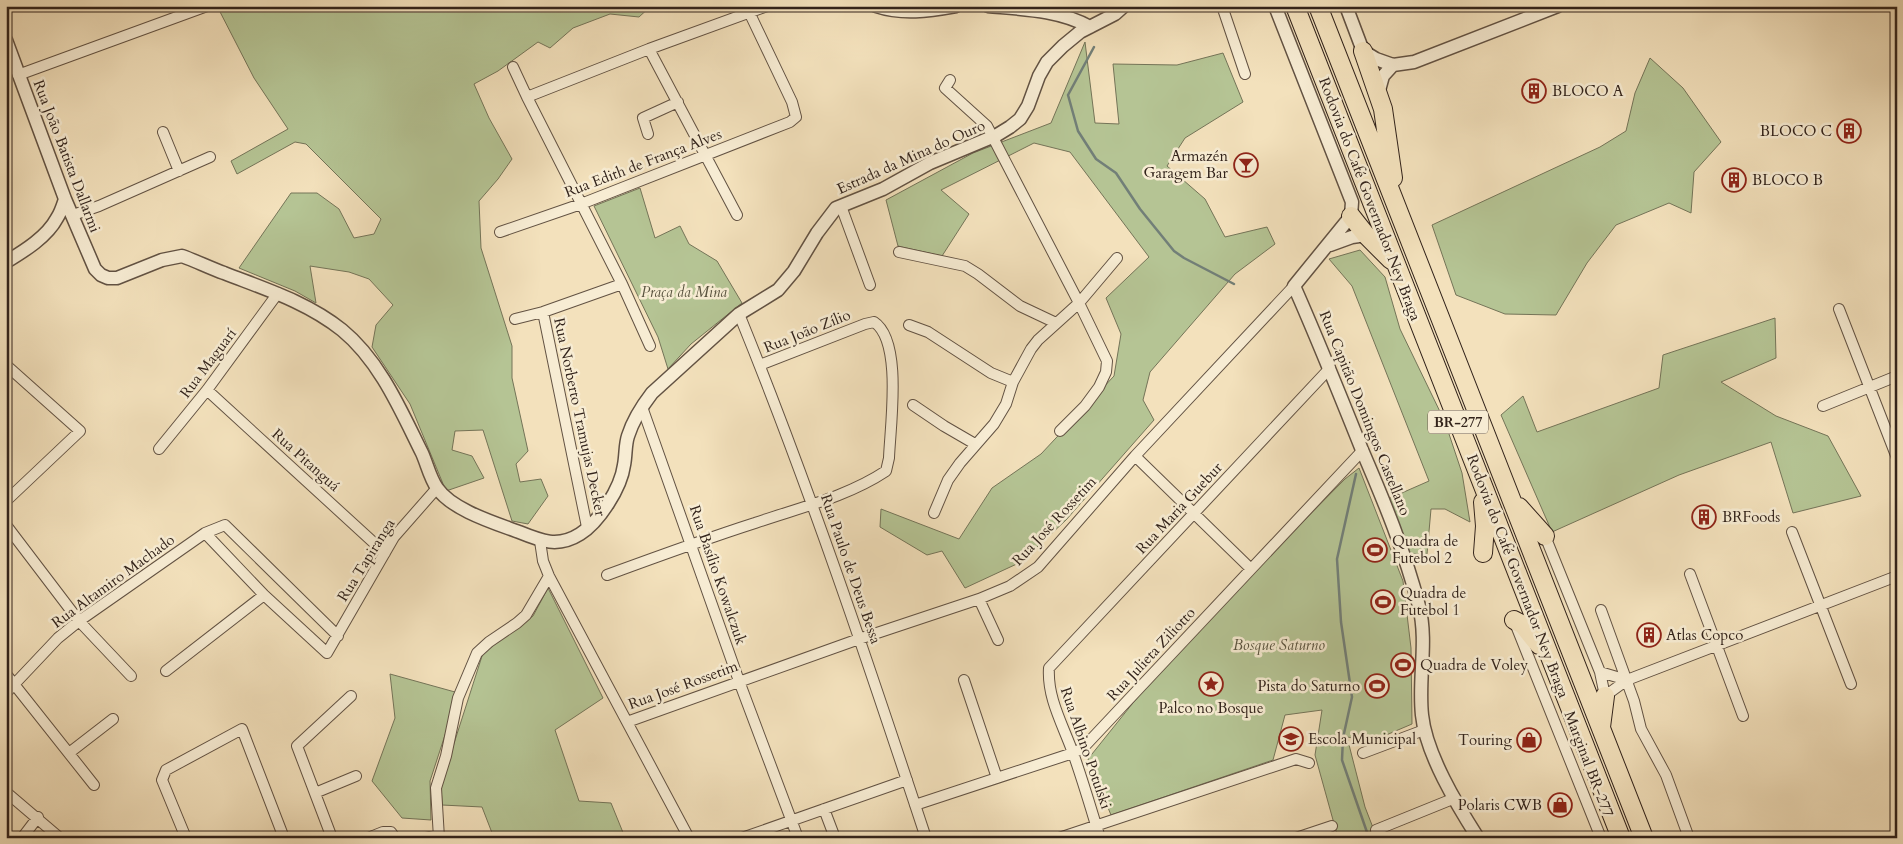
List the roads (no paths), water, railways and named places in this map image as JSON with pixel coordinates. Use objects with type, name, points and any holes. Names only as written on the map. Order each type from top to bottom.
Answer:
[{"type":"highway","name":"Rodovia do Café Governador Ney Braga","points":[[1295,6],[1621,838]]},
{"type":"highway","name":"Rodovia do Café Governador Ney Braga","points":[[1318,6],[1644,838]]},
{"type":"highway","points":[[1363,51],[1384,116],[1397,208]]},
{"type":"highway","points":[[1351,216],[1366,235],[1398,268]]},
{"type":"highway","points":[[1474,462],[1484,512],[1485,526],[1482,553]]},
{"type":"highway","points":[[1511,497],[1545,536]]},
{"type":"highway","points":[[1514,620],[1524,625],[1532,635],[1568,702]]},
{"type":"highway","points":[[1601,728],[1605,696]]},
{"type":"street","points":[[18,75],[207,6]]},
{"type":"street","points":[[527,97],[649,49],[750,14],[767,6]]},
{"type":"street","points":[[876,6],[888,10],[907,12],[956,6]]},
{"type":"street","points":[[988,6],[1075,19],[1090,27]]},
{"type":"street","name":"Estrada da Mina do Ouro","points":[[108,278],[117,278],[162,260],[182,256],[298,302],[342,330],[375,366],[418,445],[437,488],[457,505],[473,514],[540,541],[555,542],[570,539],[587,527],[602,511],[617,489],[624,467],[628,434],[642,406],[652,393],[739,314],[778,290],[794,271],[817,233],[836,208],[902,180],[944,157],[992,137],[1010,127],[1020,119],[1028,106],[1038,76],[1047,62],[1063,46],[1090,27],[1115,14],[1124,6]]},
{"type":"street","points":[[1222,6],[1245,74]]},
{"type":"street","points":[[1276,6],[1352,202],[1351,216]]},
{"type":"street","points":[[1346,6],[1363,51],[1376,59],[1393,65],[1414,62],[1558,6]]},
{"type":"street","name":"Rua Edith de França Alves","points":[[500,232],[581,204],[790,122],[796,117],[792,102],[750,14]]},
{"type":"street","name":"Rua João Batista Dallarmi","points":[[6,40],[65,199],[95,269],[101,275],[108,278]]},
{"type":"street","points":[[649,49],[737,215]]},
{"type":"street","points":[[1378,94],[1383,76],[1393,65]]},
{"type":"street","points":[[513,67],[622,284],[650,346]]},
{"type":"street","points":[[950,80],[945,88],[987,126],[1079,303],[1106,361],[1106,372],[1098,387],[1085,406],[1060,432]]},
{"type":"street","points":[[648,134],[643,118],[678,102]]},
{"type":"street","points":[[163,132],[179,171]]},
{"type":"street","points":[[57,219],[74,220],[99,206],[210,157]]},
{"type":"street","points":[[6,262],[35,242],[57,219],[65,199]]},
{"type":"street","points":[[842,206],[870,285]]},
{"type":"street","name":"Rua José Rossetim","points":[[627,722],[859,639],[979,599],[1010,586],[1038,567],[1136,456],[1294,286],[1351,216]]},
{"type":"street","points":[[1328,246],[1352,237],[1366,235]]},
{"type":"street","points":[[899,252],[964,266],[1020,306],[1056,323]]},
{"type":"street","points":[[934,514],[948,480],[975,444],[994,424],[1006,404],[1012,382],[1031,349],[1079,303],[1117,258]]},
{"type":"street","points":[[514,319],[543,312],[622,284]]},
{"type":"street","name":"Rua Capitão Domingos Castellano","points":[[1294,286],[1330,368],[1406,557],[1420,608],[1424,640],[1422,713],[1424,730],[1431,752],[1478,838]]},
{"type":"street","name":"Rua Maguarí","points":[[159,449],[207,390],[278,293]]},
{"type":"street","points":[[1839,309],[1897,458]]},
{"type":"street","name":"Rua Norberto Tramujas Decker","points":[[543,312],[587,527]]},
{"type":"street","name":"Rua Paulo de Deus Bessa","points":[[739,314],[812,504],[926,838]]},
{"type":"street","name":"Rua João Zílio","points":[[760,366],[874,322],[879,326],[889,347],[894,367],[889,458],[886,470],[873,479],[812,504]]},
{"type":"street","points":[[909,325],[928,332],[991,373],[1012,382]]},
{"type":"street","points":[[6,364],[80,430],[6,501]]},
{"type":"street","name":"Rua Maria Guebur","points":[[1049,668],[1330,368]]},
{"type":"street","points":[[1823,406],[1897,376]]},
{"type":"street","name":"Rua Pitanguá","points":[[207,390],[385,552]]},
{"type":"street","points":[[913,405],[975,444]]},
{"type":"street","name":"Rua Basílio Kowalczuk","points":[[642,406],[798,838]]},
{"type":"street","name":"Rua Julieta Ziliotto","points":[[915,805],[1073,753],[1083,748],[1363,450]]},
{"type":"street","points":[[1136,456],[1251,569]]},
{"type":"street","name":"Rua Tapiranga","points":[[264,595],[327,653],[394,537],[437,488]]},
{"type":"street","points":[[608,575],[691,544],[812,504]]},
{"type":"street","points":[[6,525],[79,621],[130,676]]},
{"type":"street","name":"Rua Altamiro Machado","points":[[6,693],[58,638],[79,621],[205,533],[225,525],[338,636]]},
{"type":"street","points":[[1792,532],[1851,684]]},
{"type":"street","points":[[166,671],[264,595],[205,533]]},
{"type":"street","points":[[1545,536],[1600,672],[1605,696],[1627,680],[1897,576]]},
{"type":"street","points":[[540,541],[543,561],[548,576],[689,838]]},
{"type":"street","points":[[1690,574],[1743,716]]},
{"type":"street","points":[[425,838],[439,836],[436,788],[446,756],[458,698],[477,653],[488,642],[526,615],[548,576]]},
{"type":"street","points":[[979,599],[998,640]]},
{"type":"street","points":[[1601,610],[1637,709],[1641,728],[1666,775],[1689,838]]},
{"type":"street","name":"Marginal BR-277","points":[[1514,620],[1600,838]]},
{"type":"street","name":"Rua Albino Potulski","points":[[1049,668],[1048,682],[1054,704],[1073,753],[1100,838]]},
{"type":"street","points":[[1600,672],[1627,680]]},
{"type":"street","points":[[6,674],[94,785]]},
{"type":"street","points":[[964,680],[996,778]]},
{"type":"street","points":[[332,838],[297,746],[351,696]]},
{"type":"street","points":[[69,754],[113,719]]},
{"type":"street","points":[[186,838],[162,780],[166,770],[242,729],[284,838]]},
{"type":"street","points":[[1363,753],[1424,730]]},
{"type":"street","points":[[1059,838],[1296,758],[1309,763]]},
{"type":"street","points":[[315,793],[356,776]]},
{"type":"street","points":[[742,838],[907,780]]},
{"type":"street","points":[[6,792],[38,817],[60,838]]},
{"type":"street","points":[[1376,830],[1455,798]]},
{"type":"street","points":[[824,809],[835,838]]},
{"type":"street","points":[[22,838],[38,817]]},
{"type":"street","points":[[1296,838],[1332,826]]},
{"type":"street","points":[[368,838],[383,832],[391,832],[395,838]]},
{"type":"waterway","points":[[1094,47],[1068,95],[1078,131],[1096,159],[1116,173],[1140,209],[1174,251],[1234,284]]},
{"type":"waterway","points":[[1356,474],[1337,559],[1341,622],[1352,697],[1343,738],[1342,760],[1369,838]]},
{"type":"place","name":"BLOCO A","points":[[1534,91]]},
{"type":"place","name":"BLOCO C","points":[[1849,131]]},
{"type":"place","name":"Armazén Garagem Bar","points":[[1246,165]]},
{"type":"place","name":"BLOCO B","points":[[1734,180]]},
{"type":"place","name":"BRFoods","points":[[1704,517]]},
{"type":"place","name":"Quadra de Futebol 2","points":[[1375,550]]},
{"type":"place","name":"Quadra de Futebol 1","points":[[1383,602]]},
{"type":"place","name":"Atlas Copco","points":[[1649,635]]},
{"type":"place","name":"Quadra de Voley","points":[[1403,665]]},
{"type":"place","name":"Palco no Bosque","points":[[1211,684]]},
{"type":"place","name":"Pista do Saturno","points":[[1377,686]]},
{"type":"place","name":"Escola Municipal","points":[[1291,739]]},
{"type":"place","name":"Touring","points":[[1529,740]]},
{"type":"place","name":"Polaris CWB","points":[[1560,805]]},
{"type":"park label","name":"Praça da Mina","points":[[684,292]]},
{"type":"park label","name":"Bosque Saturno","points":[[1279,645]]}]
